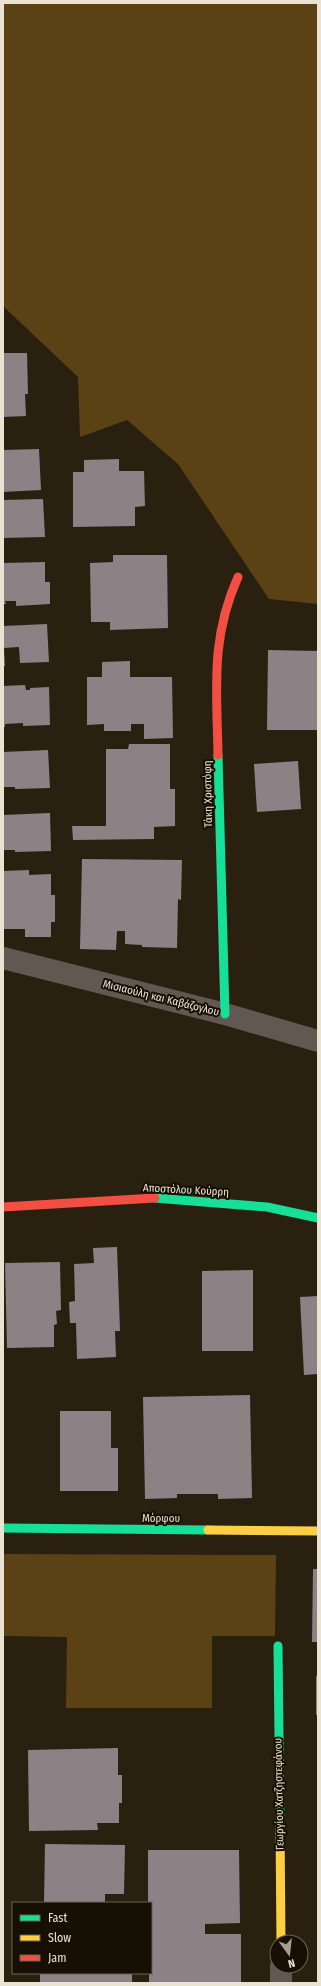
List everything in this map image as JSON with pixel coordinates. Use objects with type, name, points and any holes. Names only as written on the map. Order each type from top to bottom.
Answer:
[{"type":"street","name":"Τάκη Χριστόφη","points":[[225,1014],[216,658],[221,622],[227,599],[238,577]]},
{"type":"street","name":"Μισιαούλη και Καβάζογλου","points":[[3,958],[225,1014],[318,1041]]},
{"type":"street","name":"Αποστόλου Κούρρη","points":[[3,1207],[149,1198],[267,1207],[318,1218]]},
{"type":"street","name":"Μόρφου","points":[[3,1528],[318,1530]]},
{"type":"street","name":"Γεωργίου Χατζηστεφάνου","points":[[278,1646],[281,1934]]},
{"type":"shaded area","points":[[3,3],[318,3],[318,604],[269,599],[178,464],[127,420],[80,437],[78,377],[3,306]]},
{"type":"shaded area","points":[[3,1554],[276,1555],[275,1636],[212,1636],[212,1708],[66,1708],[67,1637],[3,1636]]},
{"type":"building","points":[[3,353],[27,353],[28,394],[25,394],[26,416],[3,417]]},
{"type":"building","points":[[39,449],[41,490],[3,492],[3,450]]},
{"type":"building","points":[[119,459],[119,471],[144,471],[145,506],[135,507],[135,526],[73,527],[73,472],[84,472],[84,460]]},
{"type":"building","points":[[43,499],[45,537],[3,538],[3,500]]},
{"type":"building","points":[[113,555],[167,555],[168,628],[110,630],[110,622],[91,622],[90,563],[113,562]]},
{"type":"building","points":[[45,562],[45,582],[50,582],[50,604],[16,606],[16,601],[5,601],[6,604],[3,604],[3,563]]},
{"type":"building","points":[[47,624],[49,662],[20,663],[19,647],[4,648],[5,666],[3,666],[3,626]]},
{"type":"building","points":[[268,650],[318,651],[318,730],[267,730]]},
{"type":"building","points":[[130,661],[130,677],[172,677],[173,738],[144,739],[144,724],[131,724],[131,731],[104,731],[104,724],[87,725],[87,677],[102,677],[102,662]]},
{"type":"building","points":[[25,685],[26,690],[30,690],[30,688],[49,687],[50,725],[23,726],[23,723],[5,724],[5,727],[3,727],[3,686]]},
{"type":"building","points":[[129,744],[170,744],[170,789],[175,789],[175,826],[154,827],[154,839],[73,840],[72,826],[106,826],[106,749],[128,749]]},
{"type":"building","points":[[48,750],[50,788],[15,789],[15,787],[3,787],[3,752]]},
{"type":"building","points":[[298,761],[301,809],[257,812],[254,764]]},
{"type":"building","points":[[50,813],[51,851],[15,852],[15,850],[3,850],[3,815]]},
{"type":"building","points":[[82,859],[182,860],[181,900],[178,899],[177,948],[142,947],[142,945],[125,944],[125,931],[117,931],[116,950],[80,949]]},
{"type":"building","points":[[29,870],[29,875],[51,874],[51,895],[55,895],[55,922],[51,922],[51,937],[25,937],[25,929],[3,929],[3,871]]},
{"type":"building","points":[[117,1247],[120,1331],[115,1331],[116,1357],[77,1359],[76,1323],[70,1323],[69,1302],[75,1301],[74,1264],[94,1263],[93,1248]]},
{"type":"building","points":[[60,1262],[61,1310],[56,1311],[57,1324],[54,1325],[54,1347],[7,1348],[5,1263]]},
{"type":"building","points":[[253,1270],[253,1351],[202,1351],[202,1271]]},
{"type":"building","points":[[318,1296],[318,1374],[304,1375],[300,1297]]},
{"type":"building","points":[[250,1395],[252,1498],[218,1499],[218,1494],[177,1494],[177,1498],[145,1499],[143,1397]]},
{"type":"building","points":[[60,1411],[111,1411],[111,1448],[118,1448],[118,1491],[60,1491]]},
{"type":"building","points":[[313,1569],[318,1569],[318,1642],[312,1642]]},
{"type":"building","points":[[316,1676],[318,1676],[318,1715],[316,1715]]},
{"type":"building","points":[[118,1748],[118,1775],[122,1775],[122,1803],[119,1803],[119,1823],[97,1823],[98,1830],[29,1831],[28,1750]]},
{"type":"building","points":[[45,1844],[125,1845],[124,1894],[105,1894],[105,1902],[44,1902]]},
{"type":"building","points":[[148,1850],[239,1850],[240,1923],[205,1924],[205,1934],[241,1934],[241,1983],[149,1983],[149,1974],[152,1974],[152,1902],[148,1902]]},
{"type":"building","points":[[40,1974],[132,1974],[132,1983],[40,1983]]},
{"type":"traffic: fast","points":[[218,755],[225,1014]]},
{"type":"traffic: fast","points":[[155,1198],[267,1207],[318,1218]]},
{"type":"traffic: fast","points":[[3,1528],[208,1530]]},
{"type":"traffic: fast","points":[[278,1646],[280,1827]]},
{"type":"traffic: slow","points":[[208,1530],[318,1531]]},
{"type":"traffic: slow","points":[[280,1827],[281,1934]]},
{"type":"traffic: jam","points":[[218,755],[217,665],[219,643],[229,600],[238,577]]},
{"type":"traffic: jam","points":[[3,1207],[155,1198]]}]
